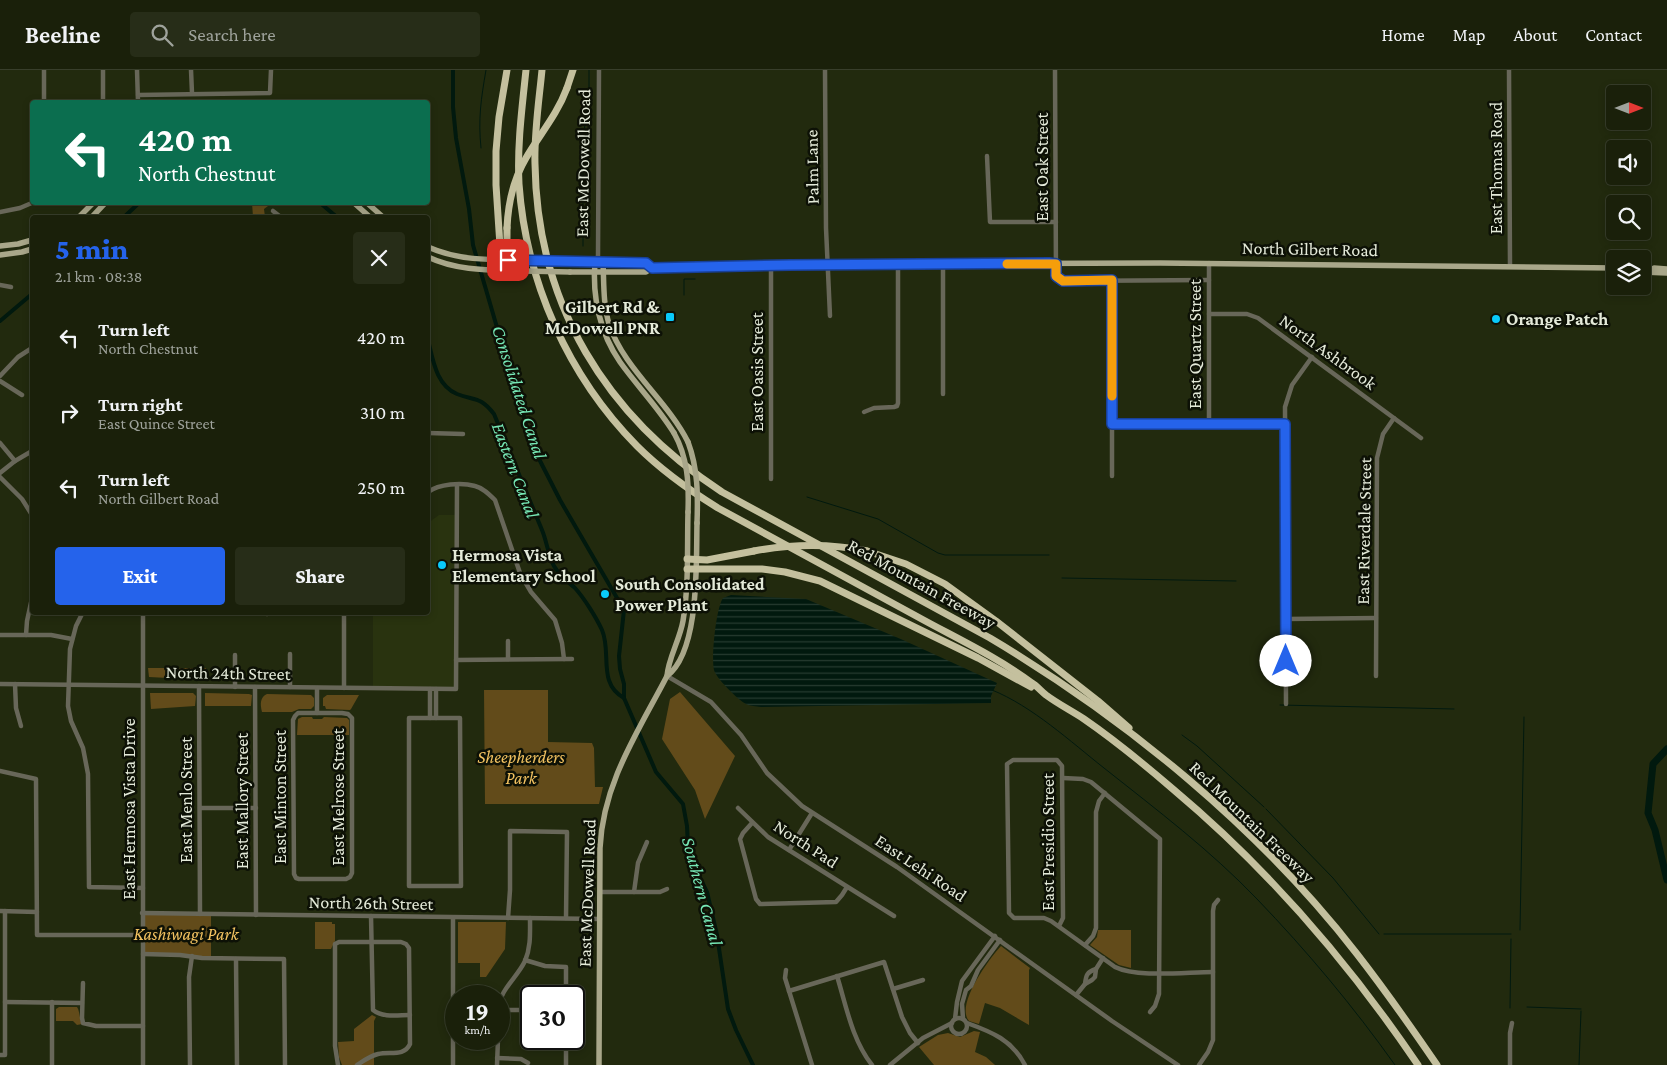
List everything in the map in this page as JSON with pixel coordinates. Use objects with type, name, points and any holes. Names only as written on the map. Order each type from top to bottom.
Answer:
[{"type":"highway","points":[[507,70],[499,117],[496,166],[507,270]]},
{"type":"highway","name":"Red Mountain Freeway","points":[[526,70],[519,153],[519,183],[524,223],[534,270],[548,311],[562,342],[593,393],[638,447],[681,484],[710,503],[982,652],[1032,683],[1141,762],[1176,791],[1247,856],[1305,917],[1390,1024],[1418,1065]]},
{"type":"highway","name":"Red Mountain Freeway","points":[[542,70],[535,165],[540,222],[546,253],[556,288],[571,326],[597,373],[624,409],[664,449],[690,471],[722,492],[1005,647],[1093,704],[1119,726],[1150,746],[1256,841],[1317,906],[1379,982],[1437,1065]]},
{"type":"highway","points":[[505,260],[510,201],[516,178],[525,159],[555,116],[573,70]]},
{"type":"highway","points":[[687,560],[707,560],[780,546],[804,544],[841,546],[867,551],[906,564],[945,584],[996,621],[1098,700],[1150,746]]},
{"type":"highway","points":[[687,569],[762,570],[784,572],[820,581],[969,654],[1047,695]]},
{"type":"main road","points":[[81,215],[91,205]]},
{"type":"main road","points":[[94,215],[103,205]]},
{"type":"main road","points":[[356,205],[368,215]]},
{"type":"main road","points":[[369,205],[381,215]]},
{"type":"main road","points":[[0,246],[30,241]]},
{"type":"main road","name":"North Gilbert Road","points":[[430,248],[452,256],[484,260],[646,263],[652,268]]},
{"type":"main road","points":[[0,255],[30,250]]},
{"type":"main road","name":"North Gilbert Road","points":[[430,258],[440,263],[488,270],[570,272],[646,272],[652,268],[771,265],[943,263],[1209,263],[1510,266],[1606,269]]},
{"type":"main road","name":"East McDowell Road","points":[[595,262],[594,272],[599,316],[608,341],[620,362],[674,433],[687,467],[689,486],[686,599],[683,622],[668,666],[668,676]]},
{"type":"main road","name":"East McDowell Road","points":[[599,1065],[600,836],[606,805],[615,776],[668,676],[676,670],[691,627],[695,600],[697,523],[697,476],[688,442],[670,413],[627,358],[613,332],[605,302],[603,262]]},
{"type":"main road","points":[[1651,269],[1667,268]]},
{"type":"main road","points":[[1651,271],[1667,273]]},
{"type":"street","points":[[44,70],[44,100]]},
{"type":"street","points":[[103,70],[103,100]]},
{"type":"street","points":[[137,70],[138,100]]},
{"type":"street","points":[[191,70],[192,93]]},
{"type":"street","points":[[138,95],[270,93],[271,70]]},
{"type":"street","name":"East McDowell Road","points":[[595,262],[598,256],[600,70]]},
{"type":"street","name":"Palm Lane","points":[[825,70],[830,316]]},
{"type":"street","name":"East Oak Street","points":[[1055,70],[1056,264]]},
{"type":"street","name":"East Thomas Road","points":[[1509,70],[1510,266]]},
{"type":"street","points":[[987,156],[990,222],[1056,222]]},
{"type":"street","points":[[0,212],[30,204]]},
{"type":"street","points":[[274,211],[279,215]]},
{"type":"street","name":"East McDowell Road","points":[[598,256],[603,262]]},
{"type":"street","points":[[943,263],[944,394]]},
{"type":"street","name":"East Quartz Street","points":[[1209,263],[1209,424]]},
{"type":"street","points":[[864,412],[874,408],[897,406],[898,403],[898,264]]},
{"type":"street","points":[[1056,264],[1056,276],[1063,281],[1209,280]]},
{"type":"street","name":"East Oasis Street","points":[[771,265],[771,479]]},
{"type":"street","points":[[1112,280],[1112,476]]},
{"type":"street","points":[[0,285],[11,287]]},
{"type":"street","name":"North Ashbrook","points":[[1209,314],[1242,313],[1253,315],[1421,438]]},
{"type":"street","points":[[0,376],[18,357],[30,349]]},
{"type":"street","points":[[1286,704],[1285,407],[1292,385],[1312,357]]},
{"type":"street","points":[[0,381],[22,395]]},
{"type":"street","name":"East Riverdale Street","points":[[1376,676],[1376,458],[1383,434],[1394,418]]},
{"type":"street","points":[[1112,424],[1285,424]]},
{"type":"street","points":[[430,433],[463,434]]},
{"type":"street","points":[[0,444],[14,461]]},
{"type":"street","points":[[0,473],[30,451]]},
{"type":"street","points":[[0,477],[30,507]]},
{"type":"street","points":[[457,485],[456,660],[572,659]]},
{"type":"street","points":[[430,491],[441,486],[474,486],[495,500],[520,573],[531,592],[555,620],[562,643],[564,659]]},
{"type":"street","points":[[26,635],[30,607]]},
{"type":"street","points":[[82,615],[70,648],[68,706],[71,721],[83,748],[88,774],[88,887],[143,888]]},
{"type":"street","name":"East Hermosa Vista Drive","points":[[143,615],[143,1065]]},
{"type":"street","points":[[344,615],[344,688]]},
{"type":"street","points":[[1286,618],[1376,618]]},
{"type":"street","points":[[0,635],[51,635],[72,639]]},
{"type":"street","points":[[508,641],[508,659]]},
{"type":"street","points":[[290,654],[290,687]]},
{"type":"street","points":[[235,655],[235,687]]},
{"type":"street","name":"North 24th Street","points":[[0,684],[456,689],[456,660]]},
{"type":"street","name":"East Lehi Road","points":[[668,676],[711,702],[740,735],[767,773],[790,796],[812,813],[897,867],[1146,1045],[1178,1065]]},
{"type":"street","points":[[15,684],[16,708],[20,726]]},
{"type":"street","name":"East Menlo Street","points":[[200,686],[200,914]]},
{"type":"street","name":"East Mallory Street","points":[[255,687],[256,915]]},
{"type":"street","points":[[317,688],[317,713]]},
{"type":"street","points":[[430,689],[430,718]]},
{"type":"street","points":[[436,689],[436,718]]},
{"type":"street","points":[[430,706],[436,706]]},
{"type":"street","name":"East Minton Street","points":[[317,713],[298,713],[294,716],[293,720],[294,874],[296,878],[346,879],[350,877]]},
{"type":"street","name":"East Melrose Street","points":[[317,713],[342,713],[348,714],[352,718],[352,864],[350,877]]},
{"type":"street","points":[[409,718],[430,718],[460,718],[461,886],[409,886],[409,718]]},
{"type":"street","name":"East Presidio Street","points":[[1013,760],[1057,760],[1062,766],[1063,778],[1063,918],[1059,926],[1044,918],[1014,918],[1009,913],[1007,764],[1013,760]]},
{"type":"street","points":[[0,771],[36,779],[37,935],[143,935]]},
{"type":"street","points":[[1063,778],[1083,779],[1091,782],[1158,836],[1160,843],[1158,999],[1150,1012]]},
{"type":"street","points":[[1085,945],[1093,936],[1096,928],[1096,812],[1099,801],[1105,794]]},
{"type":"street","points":[[200,808],[256,808]]},
{"type":"street","name":"North Pad","points":[[738,808],[768,837],[894,916]]},
{"type":"street","points":[[788,850],[812,813]]},
{"type":"street","name":"North Pad","points":[[752,823],[740,839],[756,899],[760,904],[836,902],[847,886]]},
{"type":"street","points":[[508,918],[510,831],[567,832],[566,918]]},
{"type":"street","points":[[634,892],[638,862],[647,842]]},
{"type":"street","points":[[600,892],[660,892],[667,889]]},
{"type":"street","points":[[1200,1064],[1213,1040],[1213,911],[1214,905],[1218,900]]},
{"type":"street","points":[[3,1054],[5,1002],[2,911],[37,912]]},
{"type":"street","name":"North 26th Street","points":[[142,914],[600,919]]},
{"type":"street","points":[[371,916],[373,1010],[382,1015],[410,1015]]},
{"type":"street","points":[[453,918],[454,1065]]},
{"type":"street","points":[[509,985],[525,960],[530,938],[530,918]]},
{"type":"street","points":[[1059,926],[1103,958],[1126,971],[1212,972]]},
{"type":"street","points":[[953,1031],[953,1021],[962,981],[998,938]]},
{"type":"street","points":[[966,1030],[962,1010],[966,990],[998,938]]},
{"type":"street","points":[[338,1065],[335,1046],[335,944],[339,942],[401,942],[409,948],[410,1044],[408,1049],[403,1052],[379,1053],[356,1065]]},
{"type":"street","points":[[143,954],[202,958],[284,959],[285,1065]]},
{"type":"street","points":[[190,1065],[189,977],[192,956]]},
{"type":"street","points":[[1076,995],[1085,984],[1086,975],[1089,971],[1096,968],[1103,958]]},
{"type":"street","points":[[236,959],[237,1065]]},
{"type":"street","points":[[525,960],[545,966],[566,968],[566,985]]},
{"type":"street","points":[[789,990],[884,962],[906,1026],[918,1042]]},
{"type":"street","points":[[786,970],[785,978],[812,1065]]},
{"type":"street","points":[[966,974],[974,979]]},
{"type":"street","points":[[837,976],[855,1034],[872,1065]]},
{"type":"street","points":[[893,989],[923,980]]},
{"type":"street","points":[[83,984],[83,1023],[96,1026],[143,1026]]},
{"type":"street","points":[[5,1002],[82,1003]]},
{"type":"street","points":[[52,1002],[52,1065]]},
{"type":"street","points":[[890,1065],[930,1034],[953,1021],[965,1021],[994,1033],[1006,1041],[1017,1052],[1025,1065]]},
{"type":"street","points":[[1510,1065],[1510,1033],[1512,1023]]},
{"type":"street","points":[[940,1030],[953,1031],[959,1034],[966,1030],[980,1028]]},
{"type":"street","points":[[497,1050],[497,1065]]},
{"type":"street","points":[[566,1050],[566,1065]]},
{"type":"street","points":[[497,1058],[521,1060],[528,1063]]},
{"type":"street","points":[[897,1059],[902,1065]]},
{"type":"shaded area","name":"Hermosa Vista Elementary School","points":[[439,515],[457,515],[456,689],[373,689],[373,615],[430,615],[430,522]]},
{"type":"shaded area","points":[[731,595],[806,599],[903,640],[997,683],[991,696],[991,703],[761,707],[748,705],[742,702],[719,678],[713,664],[716,622],[720,603],[723,598]]},
{"type":"green space","points":[[252,205],[268,206],[264,209],[265,215],[253,215]]},
{"type":"green space","points":[[148,668],[206,668],[206,680],[149,677]]},
{"type":"green space","name":"Sheepherders Park","points":[[484,690],[548,690],[548,742],[592,743],[594,748],[595,787],[603,787],[599,804],[485,804]]},
{"type":"green space","points":[[680,692],[735,756],[705,819],[695,790],[662,739],[670,699]]},
{"type":"green space","points":[[150,693],[193,693],[196,696],[195,706],[151,709]]},
{"type":"green space","points":[[205,693],[249,694],[252,695],[251,706],[205,706]]},
{"type":"green space","points":[[267,694],[311,695],[314,698],[314,706],[311,709],[299,709],[292,712],[262,712],[261,701]]},
{"type":"green space","points":[[327,695],[359,695],[350,710],[326,709],[323,706],[323,698]]},
{"type":"green space","points":[[312,717],[313,719],[322,719],[324,717],[347,718],[349,720],[349,735],[297,735],[298,719]]},
{"type":"green space","name":"Kashiwagi Park","points":[[142,913],[211,914],[211,958],[143,954]]},
{"type":"green space","points":[[315,922],[332,922],[332,924],[335,924],[335,941],[331,949],[315,949]]},
{"type":"green space","points":[[458,922],[506,922],[505,949],[486,977],[480,977],[480,963],[458,963]]},
{"type":"green space","points":[[1098,930],[1131,930],[1131,968],[1119,965],[1090,945],[1097,937]]},
{"type":"green space","points":[[1001,946],[1030,968],[1029,1025],[1000,1008],[985,1003],[979,1024],[969,1021],[966,1014],[966,1004],[975,982]]},
{"type":"green space","points":[[59,1007],[77,1007],[82,1024],[77,1025],[73,1021],[56,1021],[56,1009]]},
{"type":"green space","points":[[372,1015],[376,1017],[374,1021],[374,1065],[342,1065],[339,1057],[338,1042],[354,1041],[354,1029]]},
{"type":"green space","points":[[974,1031],[980,1032],[975,1052],[986,1057],[995,1065],[934,1065],[919,1047],[938,1035],[948,1033],[960,1037]]},
{"type":"waterway","name":"Consolidated Canal","points":[[453,70],[453,107],[456,138],[469,209],[473,245],[527,428],[535,451],[560,500],[624,610],[619,656],[624,684],[624,698],[656,772],[683,804],[688,848],[707,892],[717,935],[728,1009],[753,1065]]},
{"type":"waterway","points":[[481,148],[480,109],[486,70]]},
{"type":"waterway","points":[[583,246],[583,144],[589,104],[589,70]]},
{"type":"waterway","name":"Eastern Canal","points":[[126,215],[137,205]]},
{"type":"waterway","name":"Eastern Canal","points":[[323,205],[334,215]]},
{"type":"waterway","points":[[684,295],[684,279],[695,279]]},
{"type":"waterway","name":"Eastern Canal","points":[[0,321],[30,296]]},
{"type":"waterway","name":"Eastern Canal","points":[[430,348],[436,371],[444,385],[457,394],[485,404],[494,414],[542,530],[552,562],[563,578],[582,597],[602,630],[605,639],[608,676],[616,692],[624,698]]},
{"type":"waterway","points":[[807,497],[878,519],[938,553],[945,555],[1049,555]]},
{"type":"waterway","points":[[1062,578],[1236,581]]},
{"type":"waterway","points":[[992,690],[1022,705],[1051,725],[1221,864],[1257,899],[1312,959],[1363,1021],[1395,1065]]},
{"type":"waterway","points":[[1280,705],[1454,709]]},
{"type":"waterway","points":[[1520,930],[1524,717]]},
{"type":"waterway","points":[[1182,735],[1197,746],[1264,807]]},
{"type":"waterway","points":[[1667,749],[1653,764],[1648,813],[1655,830],[1667,880]]},
{"type":"waterway","points":[[1266,809],[1333,878],[1379,934]]},
{"type":"waterway","points":[[1384,934],[1511,934]]},
{"type":"waterway","points":[[1510,1008],[1511,939]]},
{"type":"waterway","points":[[1527,1007],[1581,1009]]},
{"type":"waterway","points":[[1579,1065],[1581,1011]]},
{"type":"slow traffic","points":[[1007,264],[1056,264],[1056,278],[1063,281],[1112,280],[1112,396]]},
{"type":"place","name":"Gilbert Rd & McDowell PNR","points":[[670,317]]},
{"type":"place","name":"Orange Patch","points":[[1496,319]]},
{"type":"place","name":"Hermosa Vista Elementary School","points":[[442,565]]},
{"type":"place","name":"South Consolidated Power Plant","points":[[605,594]]},
{"type":"route","points":[[508,260],[646,263],[652,268],[1049,263],[1056,264],[1056,278],[1063,281],[1112,280],[1112,424],[1285,424],[1286,661]]},
{"type":"water label","name":"Southern Canal","points":[[703,891]]}]
